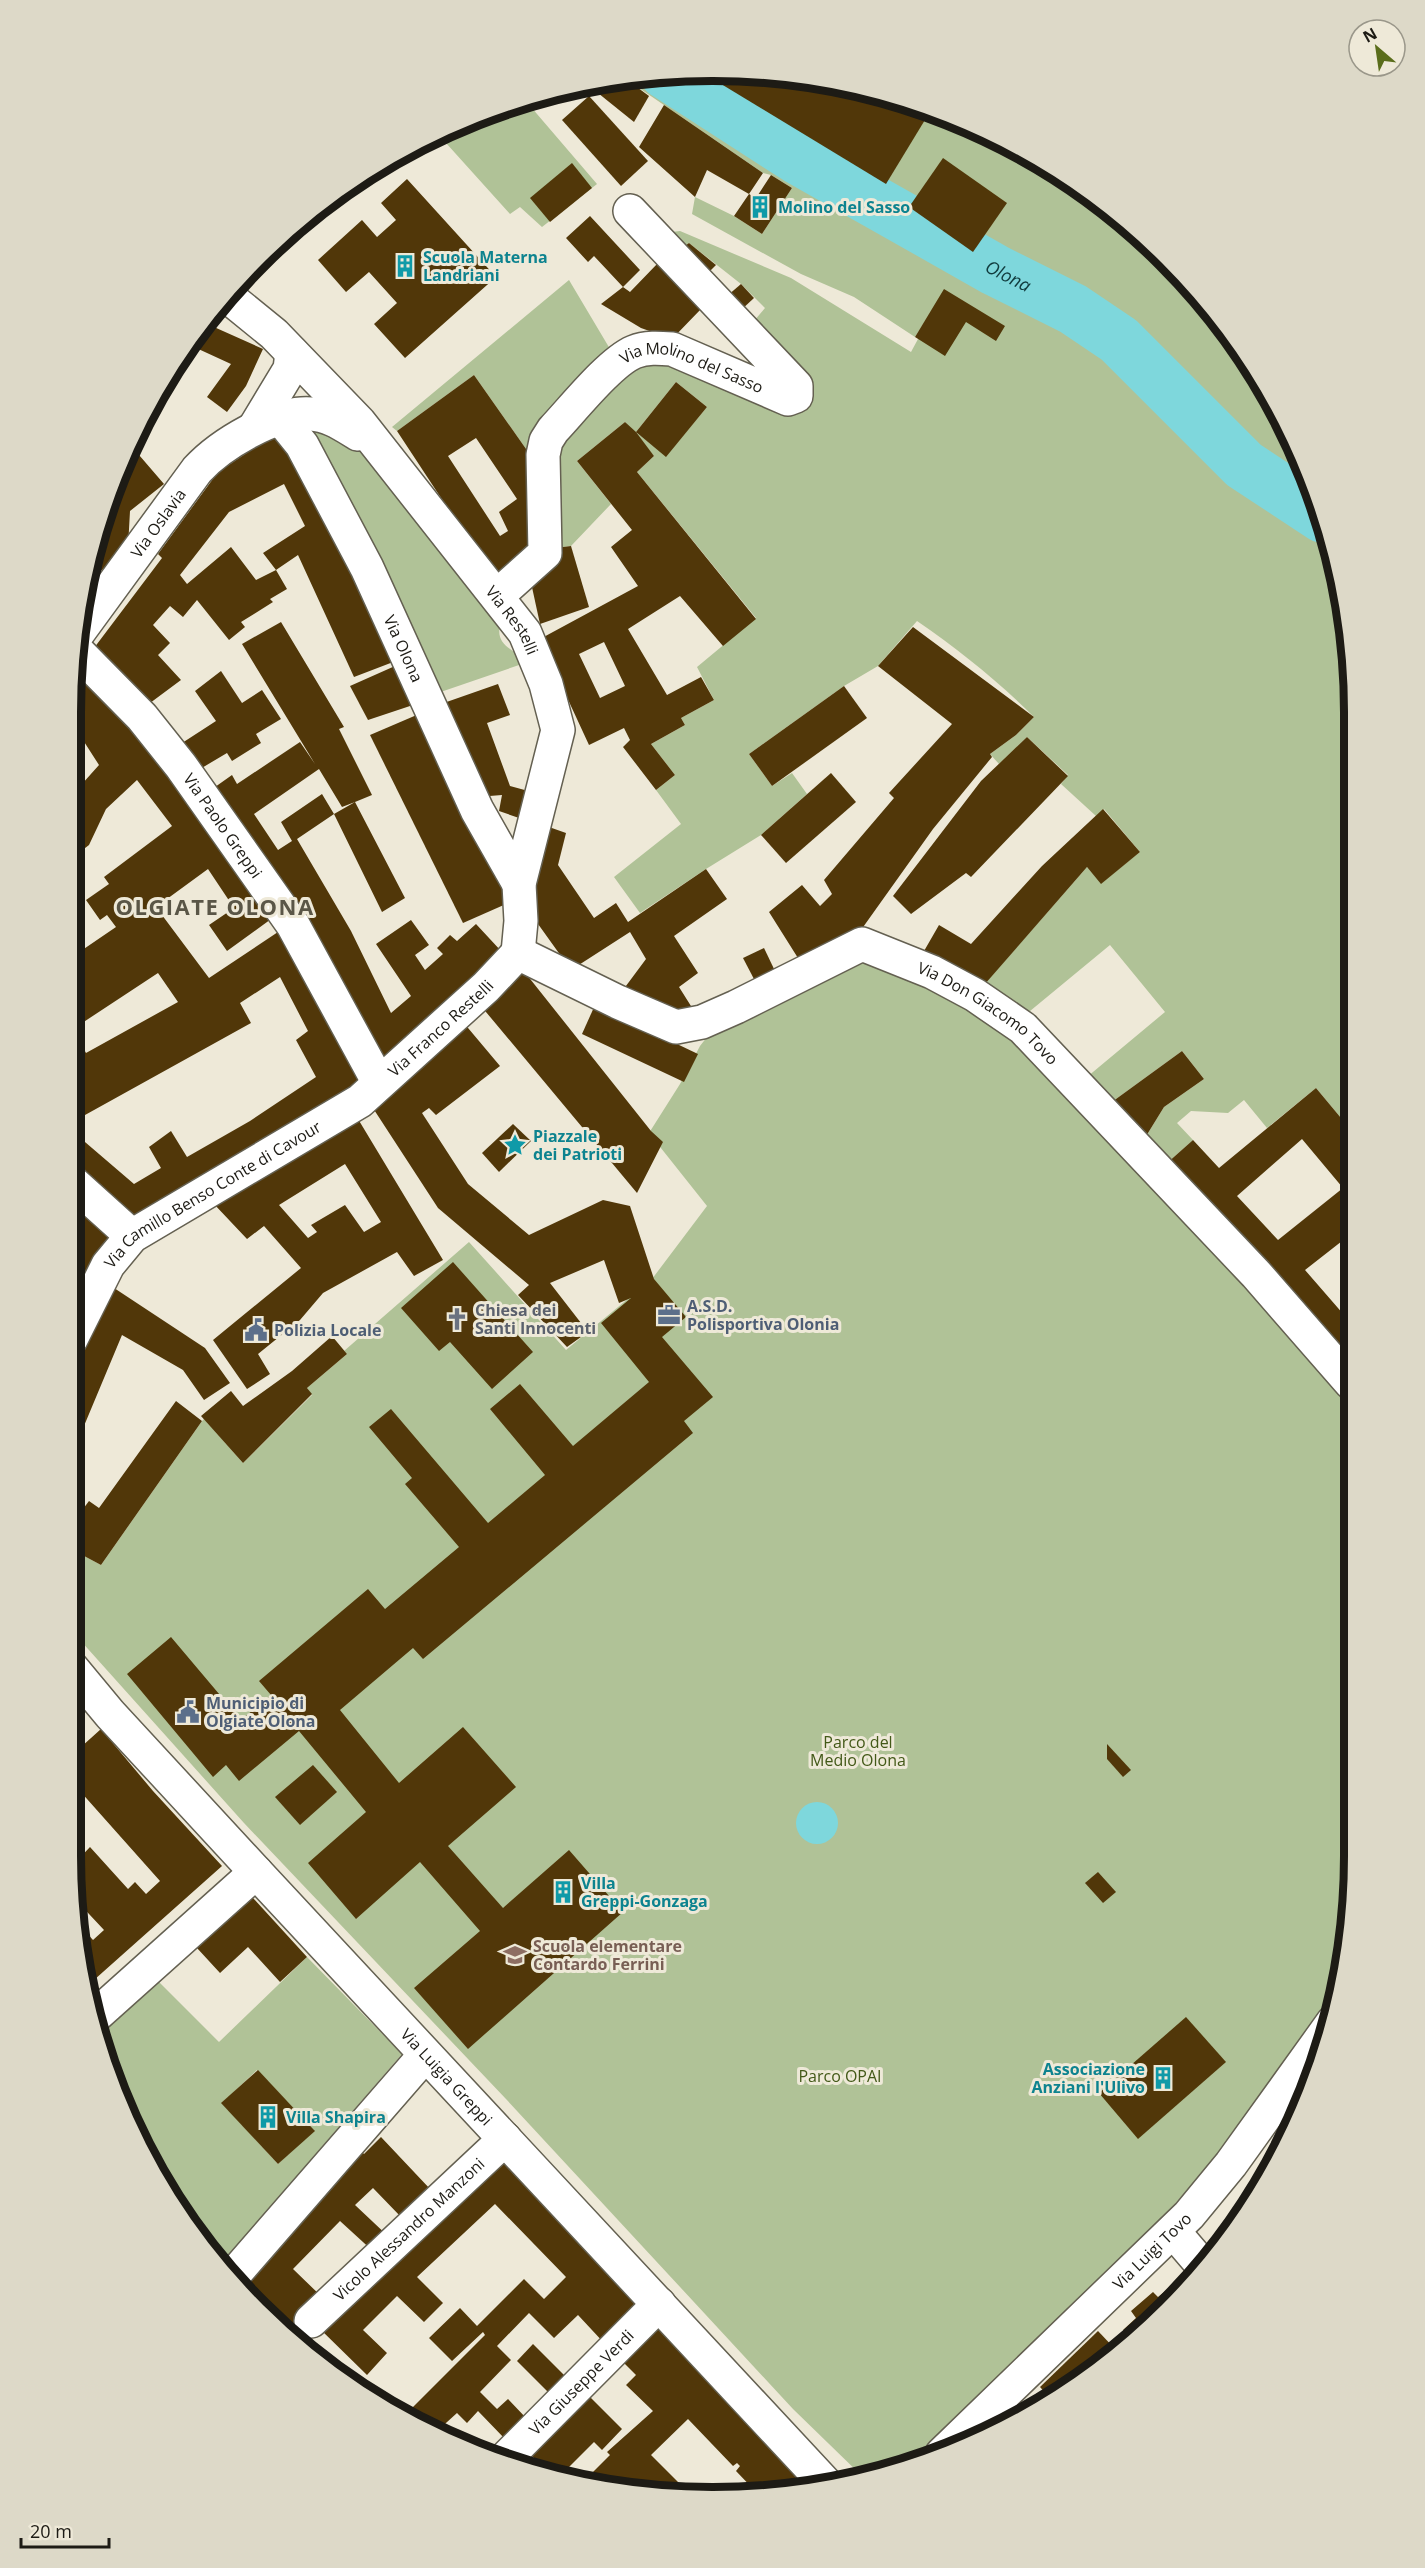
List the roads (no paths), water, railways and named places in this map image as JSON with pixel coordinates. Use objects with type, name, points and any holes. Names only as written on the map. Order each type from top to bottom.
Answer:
[{"type":"street","name":"Via Molino del Sasso","points":[[497,596],[544,553],[543,455],[546,441],[553,430],[620,360],[635,351],[654,348],[672,349],[788,399],[796,396],[796,386],[630,211]]},
{"type":"street","name":"Via Restelli","points":[[234,301],[256,317],[359,422],[525,633],[546,684],[558,730],[519,884],[521,921],[518,953]]},
{"type":"street","name":"Via Oslavia","points":[[268,423],[290,369],[292,353]]},
{"type":"street","name":"Via Oslavia","points":[[88,620],[197,470],[218,451],[268,423],[310,414],[335,420],[361,436],[390,460]]},
{"type":"street","name":"Via Olona","points":[[268,423],[302,445],[367,568],[477,810],[519,884]]},
{"type":"street","name":"Via Paolo Greppi","points":[[83,657],[142,717],[181,766],[293,925],[369,1092]]},
{"type":"street","name":"Via Don Giacomo Tovo","points":[[518,953],[618,1002],[676,1027],[702,1022],[736,1007],[862,944],[932,972],[975,995],[1023,1028],[1256,1274],[1344,1374]]},
{"type":"street","name":"Via Franco Restelli","points":[[369,1092],[486,987],[518,953]]},
{"type":"street","name":"Via Camillo Benso Conte di Cavour","points":[[81,1318],[95,1288],[124,1244],[369,1092]]},
{"type":"street","points":[[81,1192],[124,1244]]},
{"type":"street","name":"Via Luigia Greppi","points":[[81,1679],[110,1714],[255,1872],[820,2478]]},
{"type":"street","points":[[101,2011],[255,1872]]},
{"type":"street","name":"Via Luigi Tovo","points":[[961,2436],[1173,2231],[1223,2175],[1312,2051]]},
{"type":"street","points":[[237,2271],[425,2055]]},
{"type":"street","name":"Vicolo Alessandro Manzoni","points":[[311,2321],[505,2139]]},
{"type":"street","points":[[1173,2231],[1197,2260]]},
{"type":"street","name":"Via Giuseppe Verdi","points":[[511,2453],[658,2304]]},
{"type":"water","points":[[817,1802],[832,1808],[838,1823],[832,1838],[817,1844],[802,1838],[796,1823],[802,1808]]},
{"type":"waterway","name":"Olona","points":[[679,82],[797,158],[995,270],[1073,309],[1119,340],[1244,465],[1309,508]]},
{"type":"place","name":"Molino del Sasso","points":[[760,207]]},
{"type":"place","name":"Scuola Materna Landriani","points":[[405,266]]},
{"type":"place","name":"Piazzale dei Patrioti","points":[[515,1145]]},
{"type":"place","name":"A.S.D. Polisportiva Olonia","points":[[669,1315]]},
{"type":"place","name":"Chiesa dei Santi Innocenti","points":[[457,1319]]},
{"type":"place","name":"Polizia Locale","points":[[256,1330]]},
{"type":"place","name":"Municipio di Olgiate Olona","points":[[188,1712]]},
{"type":"place","name":"Villa Greppi-Gonzaga","points":[[563,1892]]},
{"type":"place","name":"Scuola elementare Contardo Ferrini","points":[[515,1955]]},
{"type":"place","name":"Associazione Anziani l'Ulivo","points":[[1163,2078]]},
{"type":"place","name":"Villa Shapira","points":[[268,2117]]},
{"type":"district","name":"OLGIATE OLONA","points":[[215,907]]},
{"type":"park label","name":"Parco del Medio Olona","points":[[858,1751]]},
{"type":"park label","name":"Parco OPAI","points":[[840,2076]]}]
